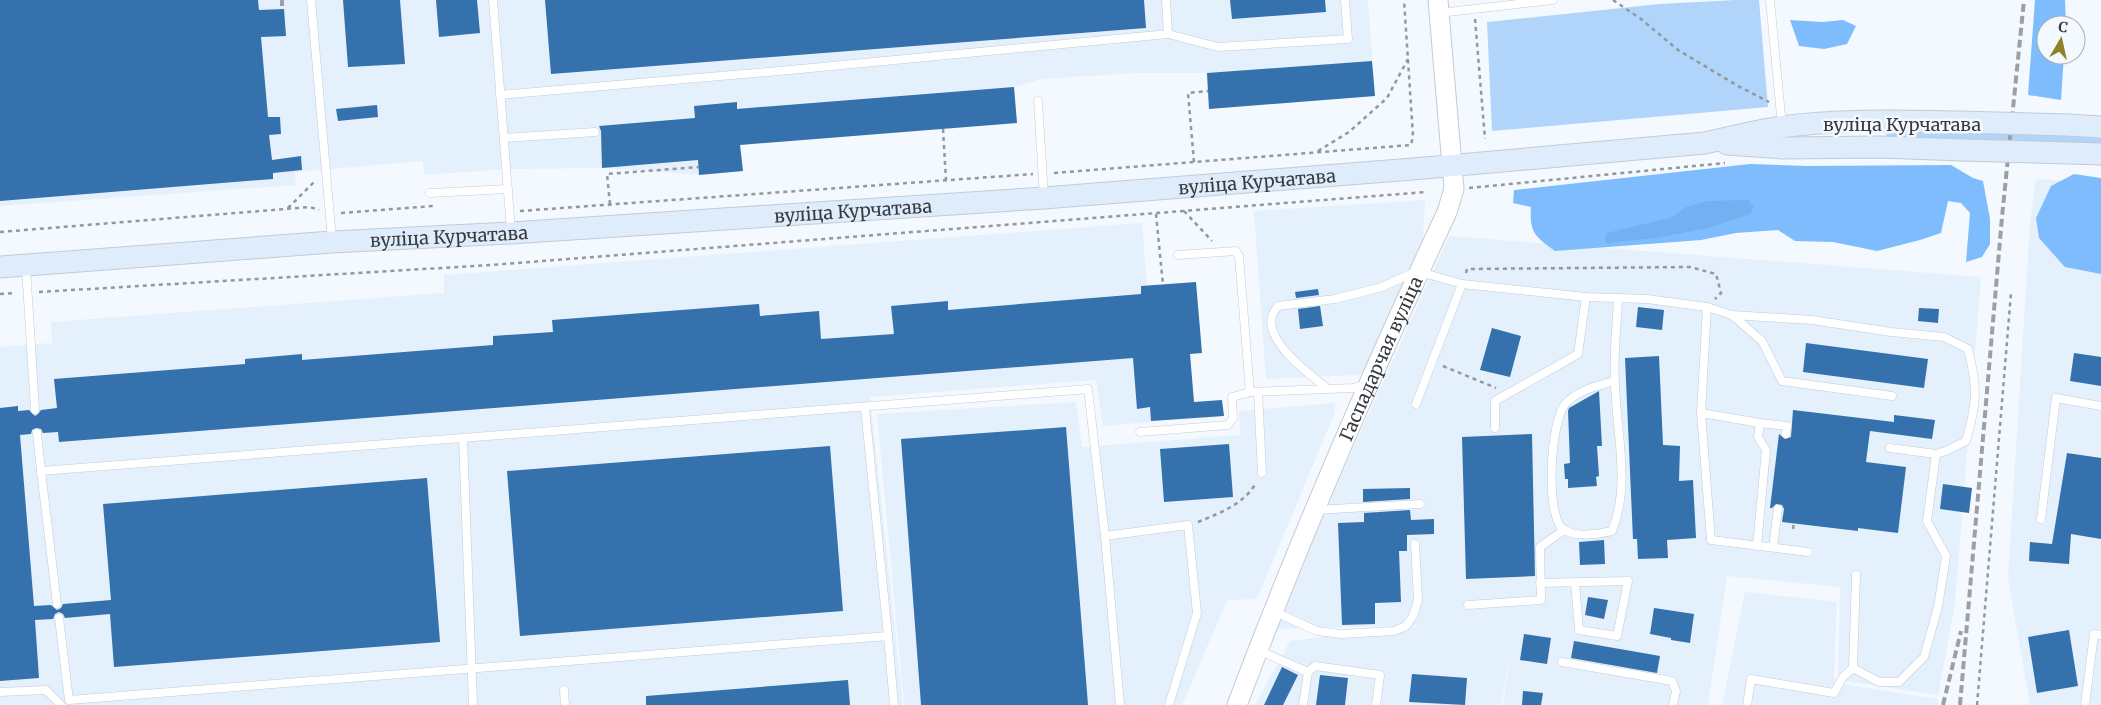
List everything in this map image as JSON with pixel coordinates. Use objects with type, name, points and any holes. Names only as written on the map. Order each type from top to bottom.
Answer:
[{"type":"main road","name":"вуліца Курчатава","points":[[0,267],[332,242],[512,233],[1044,198],[1783,137],[1884,121],[2101,126]]},
{"type":"main road","points":[[1880,147],[1875,136],[1877,129],[1884,121]]},
{"type":"main road","name":"вуліца Курчатава","points":[[1783,137],[1880,147],[2101,154]]},
{"type":"street","name":"Гаспадарчая вуліца","points":[[1237,705],[1273,611],[1368,383],[1447,212],[1454,189],[1439,6]]},
{"type":"lane","points":[[311,0],[332,242]]},
{"type":"lane","points":[[493,0],[512,233]]},
{"type":"lane","points":[[1166,0],[1168,34]]},
{"type":"lane","points":[[500,95],[1168,34],[1218,47],[1348,39],[1345,0]]},
{"type":"lane","points":[[1439,6],[1474,10],[1514,3],[1553,0]]},
{"type":"lane","points":[[1770,0],[1783,137]]},
{"type":"lane","points":[[1038,101],[1044,198]]},
{"type":"lane","points":[[504,138],[595,132]]},
{"type":"lane","points":[[430,193],[508,190]]},
{"type":"lane","points":[[1178,255],[1236,251],[1239,256],[1262,473]]},
{"type":"lane","points":[[26,265],[35,410]]},
{"type":"lane","points":[[1327,388],[1286,352],[1273,333],[1272,317],[1278,306],[1344,296],[1382,287],[1419,270],[1462,284],[1586,297],[1647,299],[1707,307],[1732,315],[1812,320],[1891,332],[1944,337],[1968,349],[1973,370],[1976,400],[1966,441],[1946,452],[1936,454],[1890,448]]},
{"type":"lane","points":[[1416,404],[1462,284]]},
{"type":"lane","points":[[1495,428],[1494,400],[1578,354],[1586,297]]},
{"type":"lane","points":[[1614,381],[1580,393],[1565,404],[1556,422],[1553,446],[1553,494],[1557,520],[1564,530],[1601,534],[1612,531],[1618,517],[1621,479],[1614,381],[1618,298]]},
{"type":"lane","points":[[1707,307],[1701,413],[1711,540],[1808,552]]},
{"type":"lane","points":[[1732,315],[1762,342],[1782,381],[1892,396]]},
{"type":"lane","points":[[1140,432],[1228,425],[1233,418],[1232,397],[1254,392],[1353,388],[1368,383]]},
{"type":"lane","points":[[41,471],[865,408],[1088,389],[1105,536],[1120,705]]},
{"type":"lane","points":[[2041,519],[2056,398],[2101,406]]},
{"type":"lane","points":[[865,408],[894,705]]},
{"type":"lane","points":[[1701,413],[1787,426],[1786,434]]},
{"type":"lane","points":[[1757,546],[1766,450],[1758,437],[1760,422]]},
{"type":"lane","points":[[37,434],[58,604]]},
{"type":"lane","points":[[463,438],[473,705]]},
{"type":"lane","points":[[1853,668],[1879,682],[1899,682],[1924,657],[1938,607],[1946,556],[1927,521],[1936,454]]},
{"type":"lane","points":[[1315,510],[1420,504]]},
{"type":"lane","points":[[1773,547],[1778,509]]},
{"type":"lane","points":[[1105,536],[1188,525],[1197,613],[1169,705]]},
{"type":"lane","points":[[1468,605],[1541,600],[1540,547],[1564,530]]},
{"type":"lane","points":[[1273,611],[1317,630],[1341,634],[1394,631],[1406,626],[1414,616],[1418,600],[1415,544]]},
{"type":"lane","points":[[1747,705],[1751,679],[1834,693],[1843,677],[1853,668],[1856,575]]},
{"type":"lane","points":[[1540,583],[1575,582],[1628,581],[1617,636],[1579,630],[1575,582]]},
{"type":"lane","points":[[59,618],[69,700],[888,636]]},
{"type":"lane","points":[[2085,705],[2094,634],[2101,635]]},
{"type":"lane","points":[[1258,650],[1308,672]]},
{"type":"lane","points":[[1562,662],[1672,681],[1676,691],[1673,705]]},
{"type":"lane","points":[[1303,705],[1308,672],[1315,666],[1380,675],[1376,705]]},
{"type":"lane","points":[[0,692],[46,690],[61,705]]},
{"type":"lane","points":[[564,690],[566,705]]},
{"type":"path","points":[[509,211],[1042,174],[1411,145],[1413,136],[1404,0]]},
{"type":"path","points":[[1613,0],[1641,19],[1678,50],[1745,90],[1770,102],[1780,104]]},
{"type":"path","points":[[1474,10],[1485,139]]},
{"type":"path","points":[[1317,152],[1349,132],[1388,98],[1409,58]]},
{"type":"path","points":[[1194,162],[1188,93],[1208,91]]},
{"type":"path","points":[[943,129],[946,180]]},
{"type":"path","points":[[1470,188],[1729,163]]},
{"type":"path","points":[[610,204],[607,174],[699,167]]},
{"type":"path","points":[[287,209],[325,171]]},
{"type":"path","points":[[0,294],[491,265],[1426,192]]},
{"type":"path","points":[[0,232],[310,207],[330,214],[435,205]]},
{"type":"path","points":[[1184,211],[1223,252]]},
{"type":"path","points":[[1156,214],[1163,285]]},
{"type":"path","points":[[1462,284],[1467,269],[1690,267],[1716,274],[1721,293],[1707,307]]},
{"type":"path","points":[[1977,705],[2011,293]]},
{"type":"path","points":[[1433,361],[1508,393]]},
{"type":"path","points":[[1188,525],[1225,510],[1250,494],[1262,473]]},
{"type":"path","points":[[1793,529],[1794,523]]},
{"type":"shaded area","points":[[0,0],[1368,0],[1375,96],[1209,109],[1206,73],[1135,73],[1041,79],[1014,87],[1017,123],[741,145],[743,171],[699,175],[606,168],[506,169],[424,175],[423,161],[295,172],[296,185],[0,206]]},
{"type":"shaded area","points":[[1759,0],[1768,107],[1492,131],[1487,22],[1660,4]]},
{"type":"shaded area","points":[[2035,0],[2065,0],[2066,15],[2036,15],[2036,65],[2063,65],[2061,100],[2028,95]]},
{"type":"shaded area","points":[[1790,20],[1822,22],[1843,20],[1856,26],[1847,44],[1824,49],[1799,46]]},
{"type":"shaded area","points":[[1888,131],[2101,136],[2101,144],[1887,138]]},
{"type":"shaded area","points":[[1750,164],[1807,166],[1951,165],[1973,178],[1983,181],[1990,219],[1990,244],[1982,257],[1966,262],[1970,213],[1961,203],[1948,201],[1941,233],[1877,251],[1833,242],[1795,241],[1778,230],[1736,233],[1701,240],[1555,251],[1535,233],[1531,223],[1531,207],[1513,203],[1514,190]]},
{"type":"shaded area","points":[[2074,174],[2101,178],[2101,274],[2065,267],[2039,238],[2036,218],[2051,186]]},
{"type":"shaded area","points":[[2036,179],[2101,183],[2101,705],[2030,705],[2008,578],[2030,223]]},
{"type":"shaded area","points":[[1425,200],[1423,237],[1418,254],[1365,371],[1357,375],[1266,379],[1254,211]]},
{"type":"shaded area","points":[[1748,200],[1754,207],[1750,214],[1709,228],[1655,238],[1607,243],[1605,238],[1607,233],[1673,217],[1686,207],[1708,201]]},
{"type":"shaded area","points":[[1142,223],[1147,286],[1190,354],[1195,418],[1103,426],[1096,380],[870,397],[903,705],[0,705],[0,347],[52,343],[51,322],[444,293],[444,275]]},
{"type":"shaded area","points":[[1449,236],[1981,277],[1955,604],[1938,695],[1838,680],[1840,587],[1727,576],[1708,705],[1503,705],[1511,651],[1501,705],[1255,705],[1290,641],[1424,625],[1276,629],[1337,484]]},
{"type":"shaded area","points":[[1076,402],[1082,447],[1240,435],[1239,411],[1335,403],[1335,412],[1257,599],[1227,600],[1182,705],[904,705],[877,414]]},
{"type":"shaded area","points":[[1745,592],[1837,602],[1834,676],[1836,683],[1938,699],[1938,705],[1722,705]]},
{"type":"building","points":[[0,0],[258,0],[259,10],[284,9],[286,36],[261,37],[268,117],[280,117],[281,134],[269,135],[272,160],[301,156],[302,170],[273,173],[273,179],[0,201]]},
{"type":"building","points":[[343,0],[400,0],[405,64],[348,67]]},
{"type":"building","points":[[436,0],[477,0],[480,33],[439,37]]},
{"type":"building","points":[[545,0],[1144,0],[1146,28],[551,74]]},
{"type":"building","points":[[1230,0],[1325,0],[1326,12],[1232,19]]},
{"type":"building","points":[[1372,61],[1375,96],[1209,109],[1207,73]]},
{"type":"building","points":[[1014,87],[1017,123],[740,145],[743,171],[699,175],[698,160],[602,168],[601,131],[599,126],[695,118],[694,106],[737,102],[737,109]]},
{"type":"building","points":[[377,105],[378,117],[338,121],[336,109]]},
{"type":"building","points":[[1196,282],[1202,353],[1190,354],[1194,402],[1222,400],[1224,416],[1151,421],[1150,407],[1137,409],[1133,358],[59,442],[58,432],[43,433],[41,429],[36,428],[32,430],[31,434],[20,435],[34,606],[51,605],[57,610],[63,604],[111,600],[103,504],[427,478],[440,642],[114,667],[110,614],[65,618],[59,612],[55,614],[53,619],[35,620],[39,678],[0,681],[0,408],[18,406],[18,411],[29,410],[35,416],[41,410],[57,408],[54,379],[245,364],[245,359],[302,354],[302,360],[493,345],[493,336],[553,332],[552,320],[759,304],[760,316],[819,311],[821,339],[894,334],[891,306],[948,301],[948,310],[1141,294],[1141,286]]},
{"type":"building","points":[[1318,289],[1319,295],[1296,298],[1295,292]]},
{"type":"building","points":[[1320,306],[1323,326],[1300,329],[1298,309]]},
{"type":"building","points":[[1638,307],[1664,310],[1662,330],[1636,327]]},
{"type":"building","points":[[1919,308],[1939,309],[1938,323],[1918,321]]},
{"type":"building","points":[[1492,328],[1521,336],[1510,377],[1480,370]]},
{"type":"building","points":[[1806,343],[1928,359],[1924,388],[1803,372]]},
{"type":"building","points":[[2074,353],[2101,357],[2101,386],[2070,381]]},
{"type":"building","points":[[1659,356],[1663,445],[1680,446],[1679,481],[1693,480],[1696,538],[1667,540],[1668,558],[1638,559],[1637,539],[1633,539],[1625,358]]},
{"type":"building","points":[[1599,391],[1602,446],[1597,446],[1599,476],[1596,477],[1597,486],[1568,488],[1564,464],[1570,463],[1568,411],[1569,408]]},
{"type":"building","points":[[1793,410],[1894,422],[1894,415],[1935,420],[1932,439],[1870,431],[1866,462],[1906,467],[1898,533],[1858,528],[1858,531],[1782,522],[1784,509],[1782,505],[1776,504],[1770,508],[1779,434],[1785,439],[1791,437]]},
{"type":"building","points":[[1066,427],[1088,705],[921,705],[901,439]]},
{"type":"building","points":[[1532,434],[1535,576],[1466,579],[1462,437]]},
{"type":"building","points":[[1229,444],[1233,497],[1164,502],[1160,449]]},
{"type":"building","points":[[830,446],[843,611],[520,636],[507,471]]},
{"type":"building","points":[[2067,453],[2101,458],[2101,539],[2071,534],[2069,564],[2029,561],[2030,542],[2052,544]]},
{"type":"building","points":[[1943,484],[1972,488],[1969,513],[1940,509]]},
{"type":"building","points":[[1410,488],[1410,499],[1363,502],[1363,489]]},
{"type":"building","points":[[1410,510],[1411,520],[1434,519],[1434,534],[1407,535],[1407,551],[1399,551],[1401,602],[1375,603],[1375,624],[1342,625],[1338,523],[1364,522],[1364,513]]},
{"type":"building","points":[[1604,540],[1605,564],[1580,565],[1579,542]]},
{"type":"building","points":[[1588,597],[1608,600],[1604,619],[1585,615]]},
{"type":"building","points":[[1654,608],[1694,614],[1690,643],[1650,634]]},
{"type":"building","points":[[2069,630],[2078,686],[2037,693],[2028,637]]},
{"type":"building","points":[[1524,634],[1551,638],[1547,664],[1520,660]]},
{"type":"building","points":[[1574,641],[1660,656],[1657,673],[1571,658]]},
{"type":"building","points":[[1282,667],[1298,675],[1283,705],[1264,705]]},
{"type":"building","points":[[1412,674],[1467,678],[1465,705],[1409,702]]},
{"type":"building","points":[[1320,675],[1348,678],[1345,705],[1316,705]]},
{"type":"building","points":[[848,680],[850,705],[646,705],[646,696]]},
{"type":"building","points":[[1523,691],[1543,693],[1541,705],[1522,705]]},
{"type":"railway","points":[[282,0],[282,6]]},
{"type":"railway","points":[[1960,705],[2002,217],[2024,0]]},
{"type":"railway","points":[[1943,705],[1961,631]]}]
